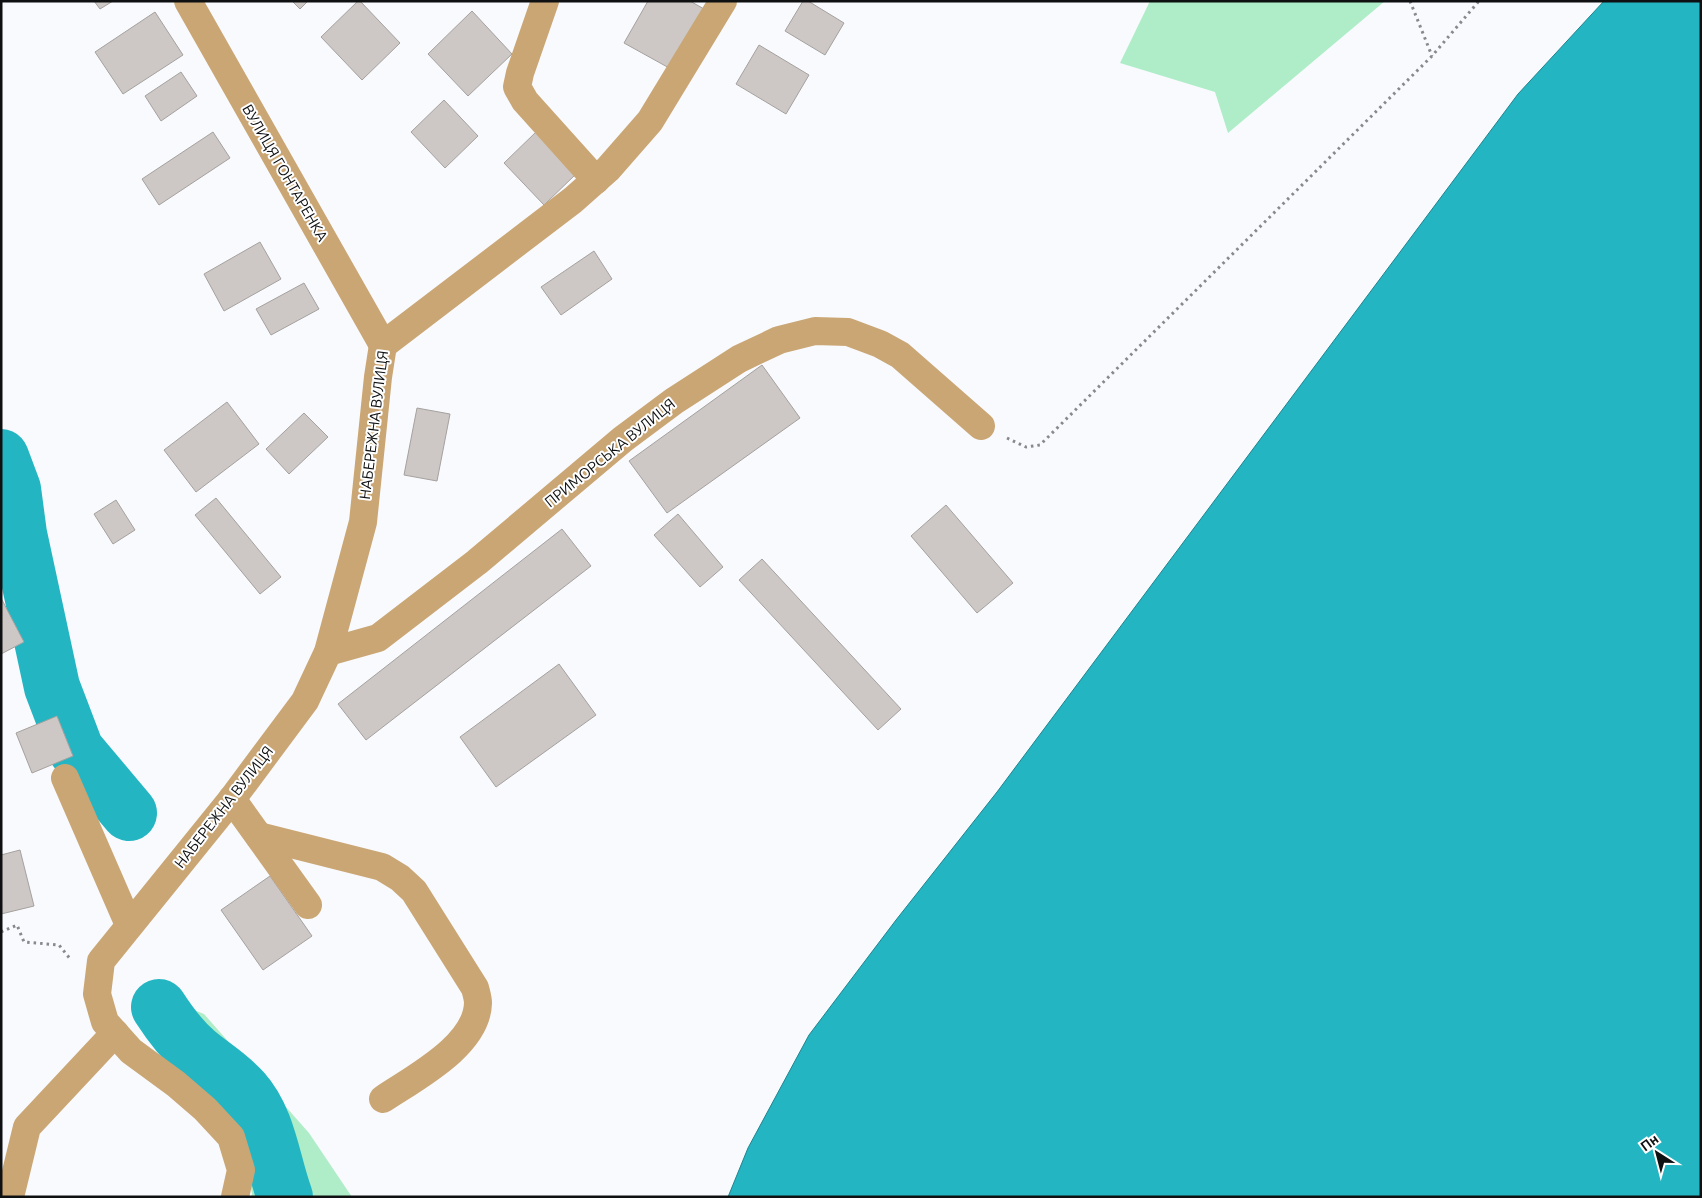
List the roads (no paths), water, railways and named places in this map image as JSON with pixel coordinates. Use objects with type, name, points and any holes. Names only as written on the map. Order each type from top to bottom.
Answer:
[{"type":"street","name":"ВУЛИЦЯ ГОНТАРЕНКА","points":[[188,1],[383,345]]},
{"type":"street","points":[[545,1],[517,87],[525,101],[596,180]]},
{"type":"street","name":"НАБЕРЕЖНА ВУЛИЦЯ","points":[[115,1033],[105,1022],[97,994],[100,961],[232,799],[305,701],[328,652],[363,522],[383,345],[565,206],[608,169],[650,120],[723,1]]},
{"type":"street","name":"ПРИМОРСЬКА ВУЛИЦЯ","points":[[328,652],[378,638],[478,562],[622,439],[674,401],[739,359],[779,340],[815,331],[832,331],[848,332],[880,344],[900,355],[982,426]]},
{"type":"street","points":[[65,778],[130,925]]},
{"type":"street","points":[[232,799],[308,905]]},
{"type":"street","points":[[259,836],[382,867],[400,878],[414,891],[475,988],[478,1003],[474,1019],[464,1038],[446,1056],[383,1099]]},
{"type":"street","points":[[10,1197],[9,1173],[28,1127],[115,1033],[131,1051],[176,1084],[205,1110],[231,1137],[241,1170],[235,1197]]},
{"type":"water","points":[[1604,1],[1701,1],[1701,1197],[728,1197],[748,1148],[809,1035],[896,920],[997,792],[1518,94]]},
{"type":"waterway","points":[[1,457],[13,489],[19,534],[52,687],[76,750],[129,813]]},
{"type":"waterway","points":[[159,1007],[185,1042],[232,1080],[252,1102],[269,1142],[285,1197]]}]
